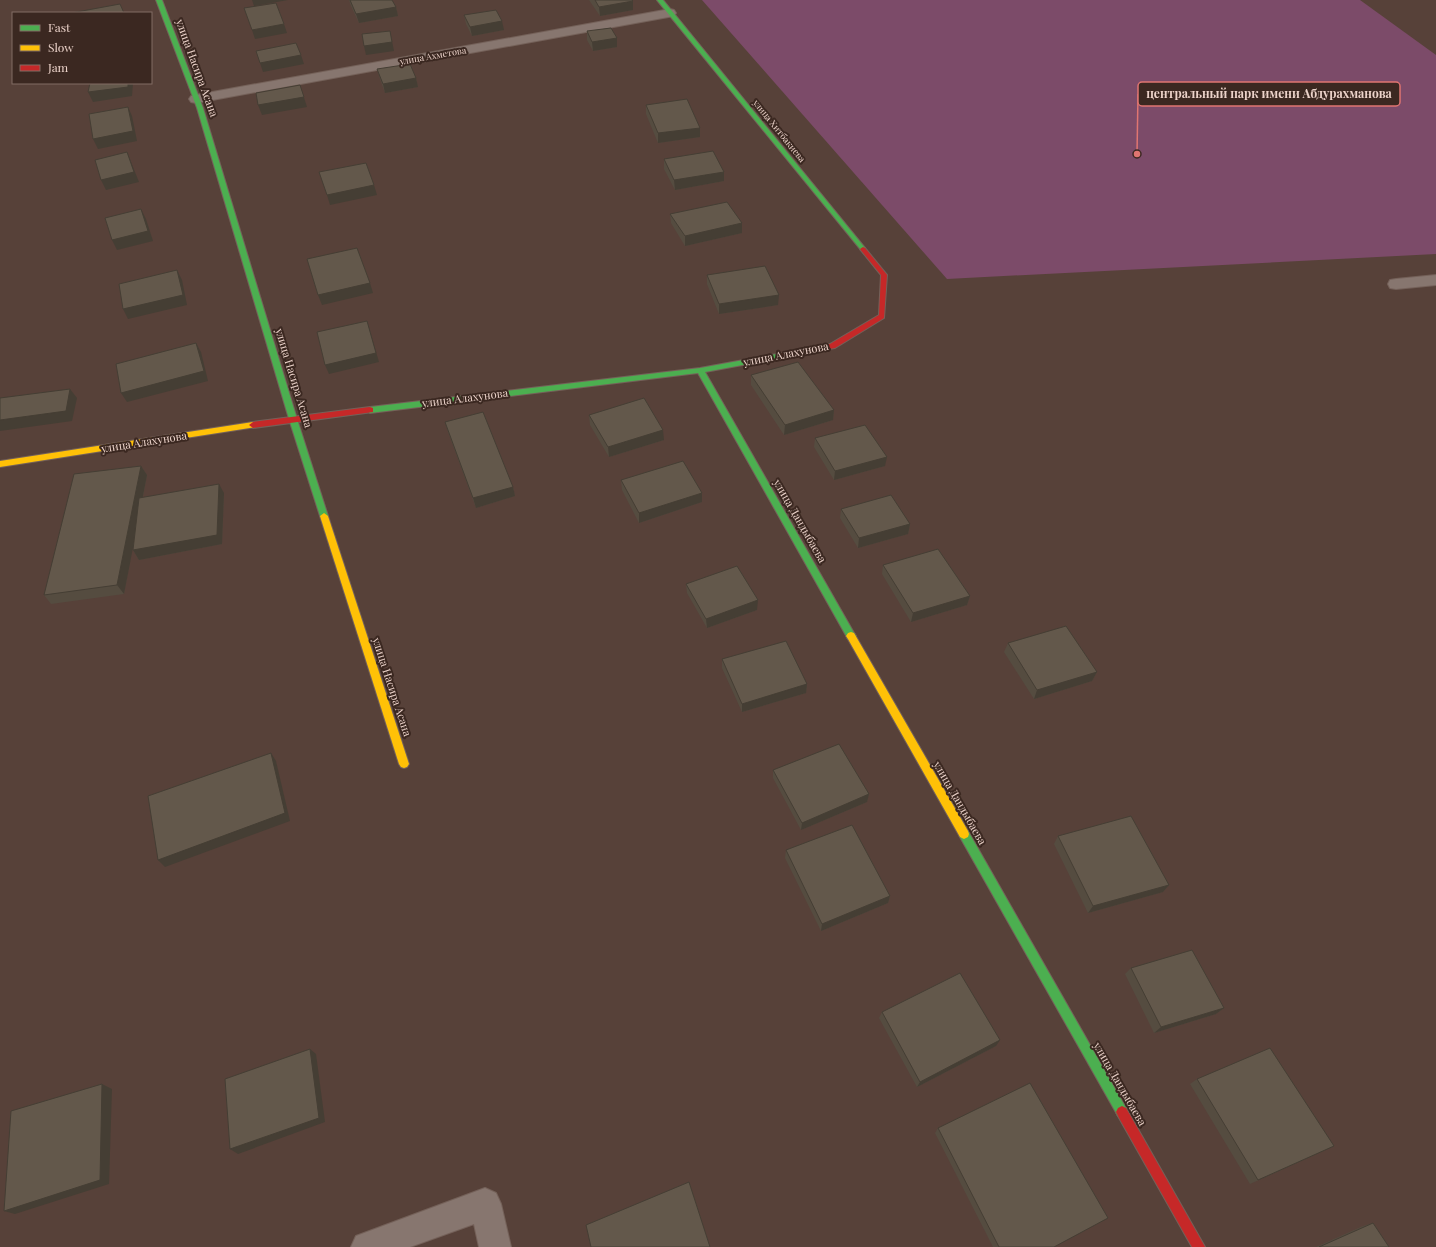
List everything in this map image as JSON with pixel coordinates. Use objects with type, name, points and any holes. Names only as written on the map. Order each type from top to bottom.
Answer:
[{"type":"street","name":"улица Насира Асана","points":[[159,0],[196,99],[293,419],[404,764]]},
{"type":"street","name":"улица Хитбакиева","points":[[660,0],[884,275]]},
{"type":"street","name":"улица Ахметова","points":[[196,99],[670,13]]},
{"type":"street","name":"улица Алахунова","points":[[0,464],[293,419],[700,370],[832,346],[882,316],[884,275]]},
{"type":"street","points":[[1396,284],[1436,280]]},
{"type":"street","name":"улица Дандыбаева","points":[[700,370],[1199,1247]]},
{"type":"street","points":[[367,1247],[484,1204],[495,1247]]},
{"type":"shaded area","points":[[702,0],[1360,0],[1436,55],[1436,254],[947,279]]},
{"type":"building","points":[[350,0],[392,0],[396,7],[356,14]]},
{"type":"building","points":[[595,0],[632,0],[633,1],[599,7]]},
{"type":"building","points":[[276,3],[284,24],[252,30],[244,8]]},
{"type":"building","points":[[120,4],[124,12],[76,12]]},
{"type":"building","points":[[496,10],[502,21],[470,27],[464,15]]},
{"type":"building","points":[[611,28],[617,38],[592,42],[587,31]]},
{"type":"building","points":[[390,31],[392,42],[364,46],[362,34]]},
{"type":"building","points":[[296,43],[301,55],[260,63],[256,51]]},
{"type":"building","points":[[410,64],[416,78],[383,84],[377,69]]},
{"type":"building","points":[[90,84],[128,84],[128,87],[88,92]]},
{"type":"building","points":[[300,85],[304,97],[258,105],[256,93]]},
{"type":"building","points":[[687,99],[700,128],[658,133],[646,105]]},
{"type":"building","points":[[128,107],[133,131],[93,139],[89,114]]},
{"type":"building","points":[[713,151],[724,172],[674,180],[664,159]]},
{"type":"building","points":[[127,152],[134,172],[101,180],[95,160]]},
{"type":"building","points":[[366,163],[374,185],[327,195],[319,172]]},
{"type":"building","points":[[727,202],[742,223],[685,236],[670,214]]},
{"type":"building","points":[[141,209],[148,231],[112,240],[105,218]]},
{"type":"building","points":[[357,248],[370,283],[318,295],[307,259]]},
{"type":"building","points":[[765,266],[779,295],[719,304],[707,275]]},
{"type":"building","points":[[177,270],[183,295],[123,309],[119,284]]},
{"type":"building","points":[[367,321],[376,353],[325,365],[317,332]]},
{"type":"building","points":[[196,343],[204,371],[121,393],[116,364]]},
{"type":"building","points":[[798,362],[834,410],[785,425],[751,375]]},
{"type":"building","points":[[70,389],[66,411],[0,420],[0,398]]},
{"type":"building","points":[[644,398],[663,430],[608,447],[589,415]]},
{"type":"building","points":[[483,412],[513,487],[473,498],[445,422]]},
{"type":"building","points":[[865,425],[887,457],[835,471],[815,438]]},
{"type":"building","points":[[683,461],[702,493],[639,513],[621,480]]},
{"type":"building","points":[[141,466],[117,585],[44,595],[74,474]]},
{"type":"building","points":[[219,484],[217,535],[133,550],[139,498]]},
{"type":"building","points":[[891,495],[910,524],[859,538],[841,509]]},
{"type":"building","points":[[938,549],[970,596],[913,613],[883,565]]},
{"type":"building","points":[[737,566],[758,600],[706,619],[686,584]]},
{"type":"building","points":[[1066,626],[1097,672],[1037,690],[1008,643]]},
{"type":"building","points":[[786,641],[807,684],[742,704],[722,659]]},
{"type":"building","points":[[839,744],[869,794],[802,823],[773,770]]},
{"type":"building","points":[[271,753],[285,813],[158,860],[148,796]]},
{"type":"building","points":[[1131,816],[1169,885],[1093,906],[1058,836]]},
{"type":"building","points":[[852,825],[890,896],[822,924],[786,850]]},
{"type":"building","points":[[1192,950],[1224,1008],[1161,1027],[1131,968]]},
{"type":"building","points":[[960,973],[1000,1040],[920,1082],[882,1012]]},
{"type":"building","points":[[1270,1048],[1334,1146],[1258,1180],[1197,1079]]},
{"type":"building","points":[[310,1049],[319,1118],[230,1149],[225,1079]]},
{"type":"building","points":[[1030,1083],[1108,1218],[1054,1247],[999,1247],[938,1128]]},
{"type":"building","points":[[102,1084],[100,1180],[4,1211],[11,1111]]},
{"type":"building","points":[[689,1182],[710,1247],[591,1247],[586,1225]]},
{"type":"building","points":[[1373,1223],[1389,1247],[1319,1247]]},
{"type":"traffic: fast","points":[[159,0],[200,108],[293,419],[324,516]]},
{"type":"traffic: fast","points":[[660,0],[863,249]]},
{"type":"traffic: fast","points":[[370,410],[700,370],[782,355]]},
{"type":"traffic: fast","points":[[700,370],[851,636]]},
{"type":"traffic: fast","points":[[964,834],[1122,1112]]},
{"type":"traffic: slow","points":[[0,464],[253,425]]},
{"type":"traffic: slow","points":[[324,516],[404,764]]},
{"type":"traffic: slow","points":[[851,636],[964,834]]},
{"type":"traffic: jam","points":[[782,355],[832,346],[882,316],[884,275],[863,249]]},
{"type":"traffic: jam","points":[[253,425],[370,410]]},
{"type":"traffic: jam","points":[[1122,1112],[1199,1247]]},
{"type":"place","name":"центральный парк имени Абдурахманова","points":[[1137,154]]}]
